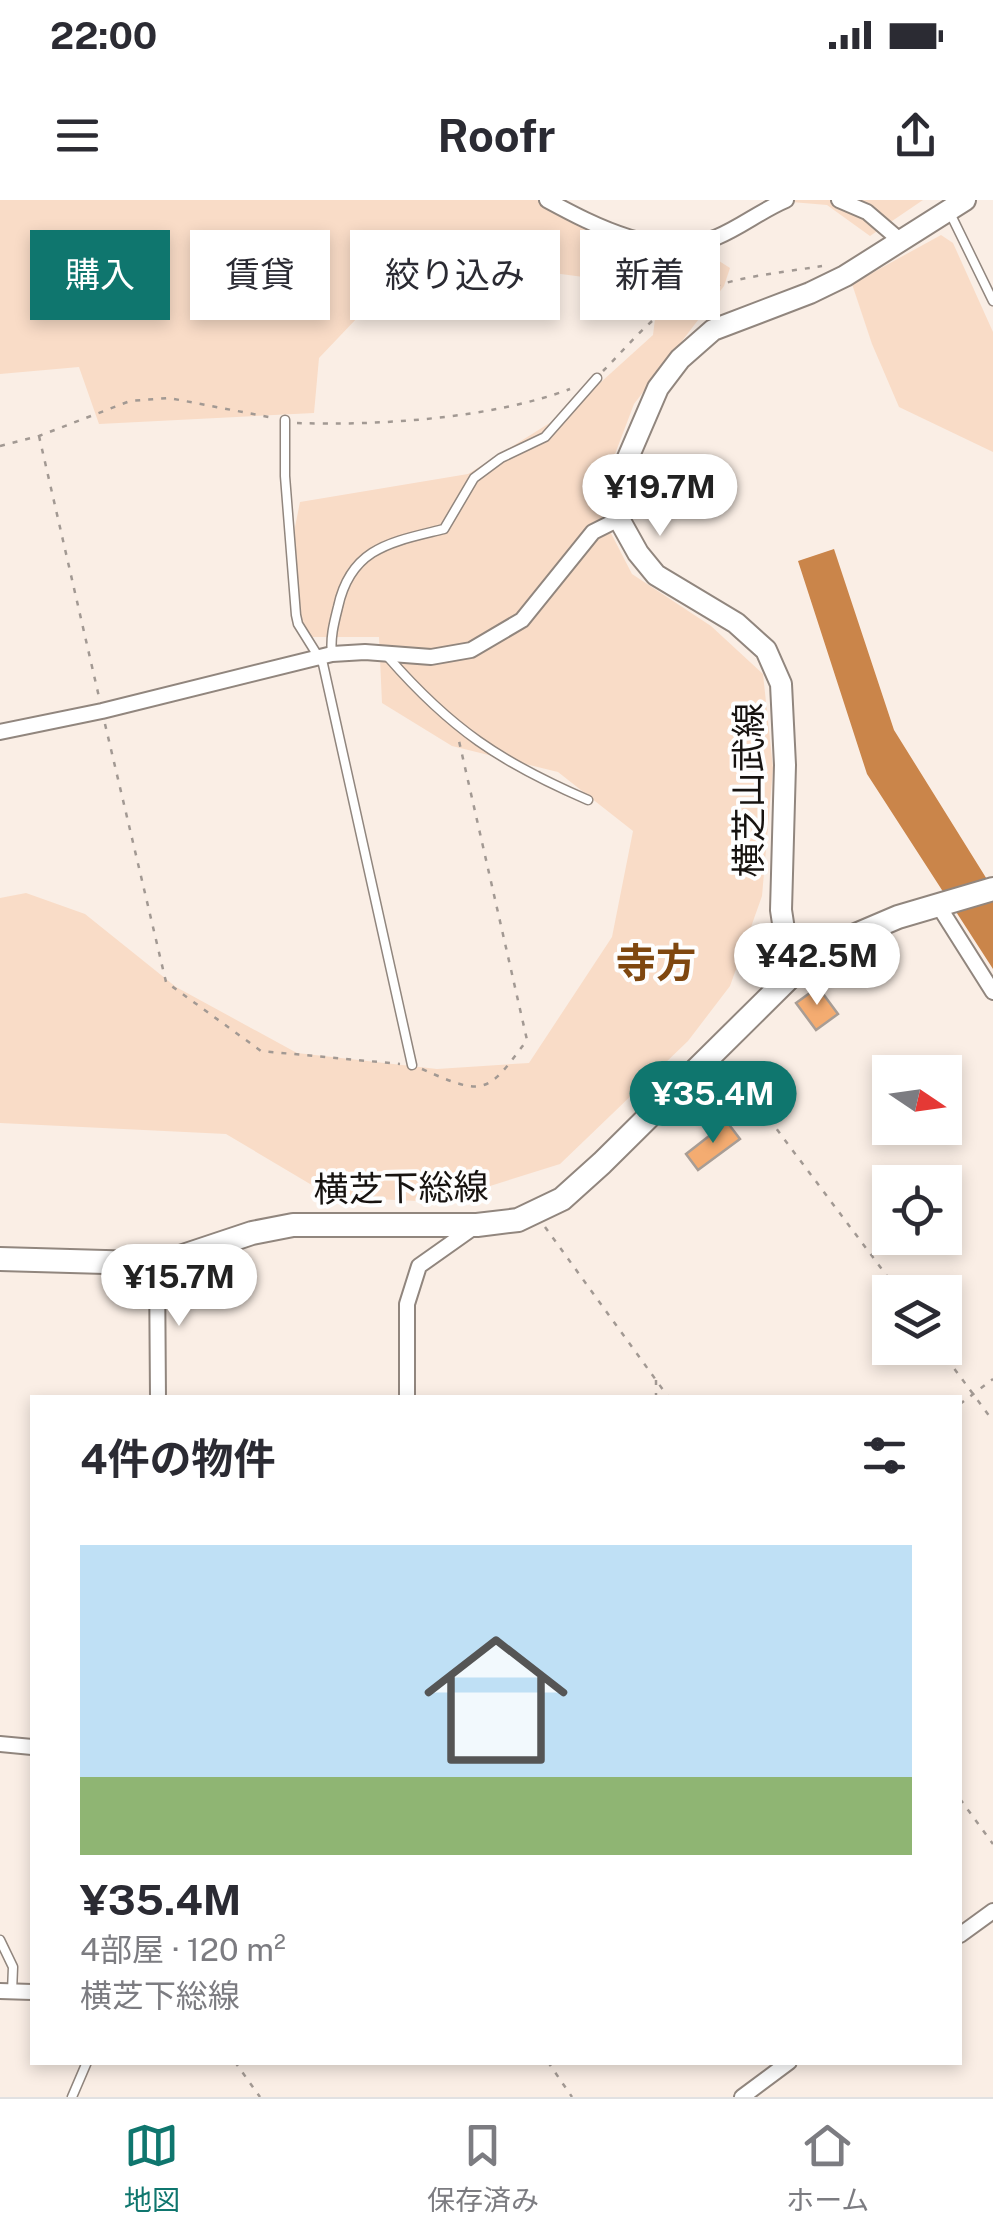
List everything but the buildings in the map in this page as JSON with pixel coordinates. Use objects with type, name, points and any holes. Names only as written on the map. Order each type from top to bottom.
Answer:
[{"type":"main road","points":[[620,519],[624,467],[658,388],[680,359],[713,330],[810,293],[870,263],[956,205]]},
{"type":"main road","name":"横芝山武線","points":[[620,519],[656,576],[736,624],[766,650],[780,684],[784,765],[781,910],[791,976]]},
{"type":"main road","name":"横芝下総線","points":[[0,1259],[157,1261],[293,1225],[477,1225],[518,1220],[562,1198],[602,1163],[791,976],[844,940],[993,888]]},
{"type":"street","points":[[546,200],[587,222],[669,245],[714,238],[786,200]]},
{"type":"street","points":[[839,200],[867,212],[902,242]]},
{"type":"street","points":[[0,732],[325,656],[385,653],[432,657],[471,650],[522,620],[593,532],[620,519]]},
{"type":"street","points":[[938,905],[993,992]]},
{"type":"street","points":[[407,1395],[407,1304],[419,1266],[477,1225]]},
{"type":"street","points":[[157,1261],[158,1395]]},
{"type":"street","points":[[0,1744],[30,1747]]},
{"type":"street","points":[[963,1930],[993,1911]]},
{"type":"street","points":[[742,2097],[785,2065]]},
{"type":"lane","points":[[956,205],[993,301]]},
{"type":"lane","points":[[412,1065],[323,664],[341,591],[348,573],[361,559],[392,543],[444,529],[474,478],[501,458],[545,437],[597,378]]},
{"type":"lane","points":[[285,420],[285,476],[296,615],[298,624],[325,656]]},
{"type":"lane","points":[[385,653],[457,728],[529,772],[588,800]]},
{"type":"lane","points":[[0,1940],[13,1968],[6,1991]]},
{"type":"lane","points":[[72,2097],[87,2065]]},
{"type":"path","points":[[0,446],[130,401],[169,398],[299,423],[462,414],[543,399],[597,378],[668,308],[696,292],[834,264]]},
{"type":"path","points":[[714,1052],[740,1079],[886,1275]]},
{"type":"path","points":[[536,1213],[667,1395]]},
{"type":"path","points":[[952,1365],[993,1421]]},
{"type":"path","points":[[656,1379],[656,1395]]},
{"type":"path","points":[[962,1402],[993,1380]]},
{"type":"path","points":[[962,1802],[993,1844]]},
{"type":"path","points":[[237,2065],[260,2097]]},
{"type":"path","points":[[550,2065],[572,2097]]},
{"type":"shaded area","points":[[0,200],[547,200],[587,221],[630,230],[580,230],[580,277],[560,274],[560,230],[350,230],[350,320],[355,320],[319,358],[314,413],[99,424],[79,367],[0,374]]},
{"type":"shaded area","points":[[768,200],[923,200],[870,236],[827,205]]},
{"type":"shaded area","points":[[941,235],[953,243],[993,332],[993,452],[899,407],[852,284]]},
{"type":"shaded area","points":[[720,262],[730,268],[720,291]]},
{"type":"shaded area","points":[[655,320],[698,320],[634,404],[596,504],[632,574],[711,626],[763,674],[773,768],[762,896],[730,986],[688,1041],[560,1164],[439,1202],[332,1197],[226,1134],[0,1123],[0,898],[26,893],[85,914],[176,987],[297,1053],[437,1069],[529,1063],[612,937],[633,831],[558,772],[452,746],[382,703],[379,637],[301,637],[289,557],[300,502],[468,474],[569,411],[653,335]]},
{"type":"shaded area","points":[[834,549],[894,730],[993,889],[993,969],[867,774],[798,561]]},
{"type":"district","name":"寺方","points":[[656,962]]}]
